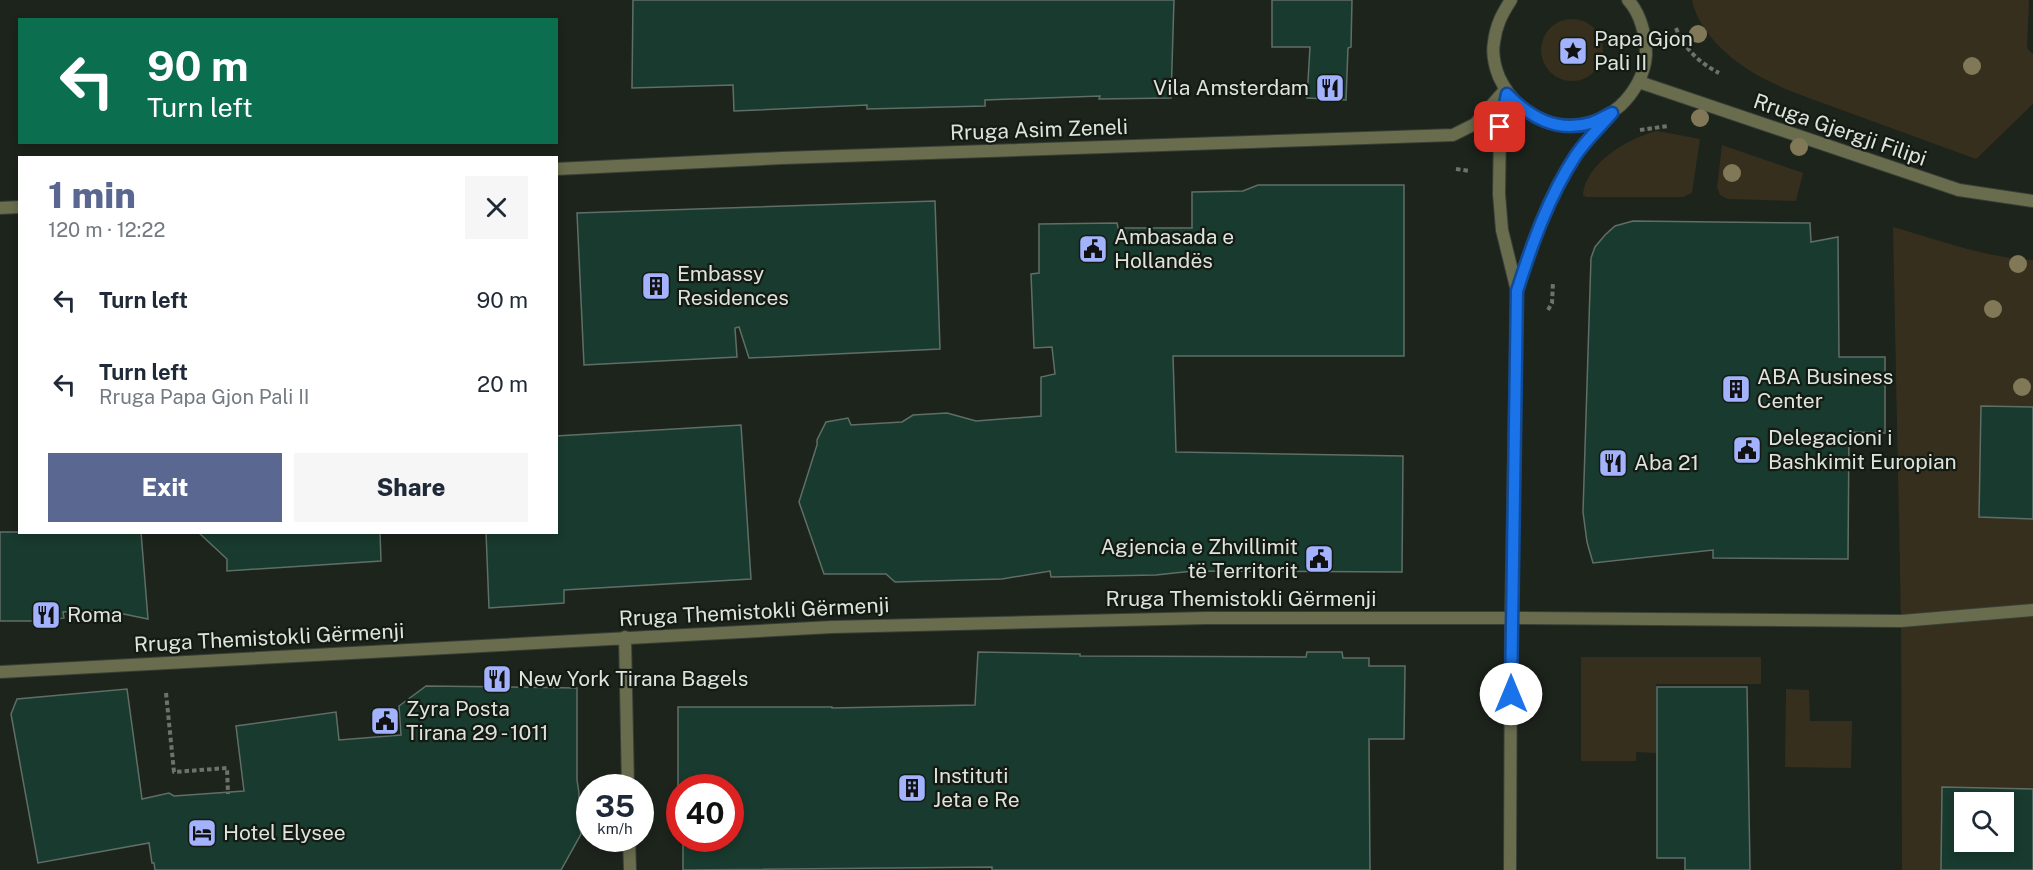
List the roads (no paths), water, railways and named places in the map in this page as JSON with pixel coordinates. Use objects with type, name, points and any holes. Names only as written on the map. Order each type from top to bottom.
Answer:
[{"type":"street","points":[[1511,0],[1499,20],[1493,44],[1495,68],[1506,92],[1524,110],[1544,122],[1567,126],[1590,123],[1612,113]]},
{"type":"street","points":[[1517,291],[1535,236],[1576,155],[1612,113],[1628,99],[1639,82],[1645,62],[1646,42],[1641,22],[1630,1]]},
{"type":"street","name":"Rruga Gjergji Filipi","points":[[1639,82],[1959,190],[2033,201]]},
{"type":"street","points":[[1506,92],[1500,127],[1499,194],[1502,230],[1517,291],[1511,618],[1510,870]]},
{"type":"street","name":"Rruga Asim Zeneli","points":[[558,169],[793,158],[1453,135],[1475,124],[1506,92]]},
{"type":"street","points":[[0,208],[18,207]]},
{"type":"street","name":"Rruga Themistokli Gërmenji","points":[[0,672],[832,627],[1206,618],[1901,621],[2033,610]]},
{"type":"street","points":[[625,637],[628,774]]},
{"type":"street","points":[[629,852],[630,870]]},
{"type":"place","name":"Papa Gjon Pali II","points":[[1573,51]]},
{"type":"place","name":"Vila Amsterdam","points":[[1330,88]]},
{"type":"place","name":"Ambasada e Hollandës","points":[[1093,249]]},
{"type":"place","name":"Embassy Residences","points":[[656,286]]},
{"type":"place","name":"ABA Business Center","points":[[1736,389]]},
{"type":"place","name":"Delegacioni i Bashkimit Europian","points":[[1747,450]]},
{"type":"place","name":"Aba 21","points":[[1613,463]]},
{"type":"place","name":"Agjencia e Zhvillimit të Territorit","points":[[1319,559]]},
{"type":"place","name":"Roma","points":[[46,615]]},
{"type":"place","name":"New York Tirana Bagels","points":[[497,679]]},
{"type":"place","name":"Zyra Posta Tirana 29 - 1011","points":[[385,721]]},
{"type":"place","name":"Instituti Jeta e Re","points":[[912,788]]},
{"type":"place","name":"Hotel Elysee","points":[[202,833]]}]
